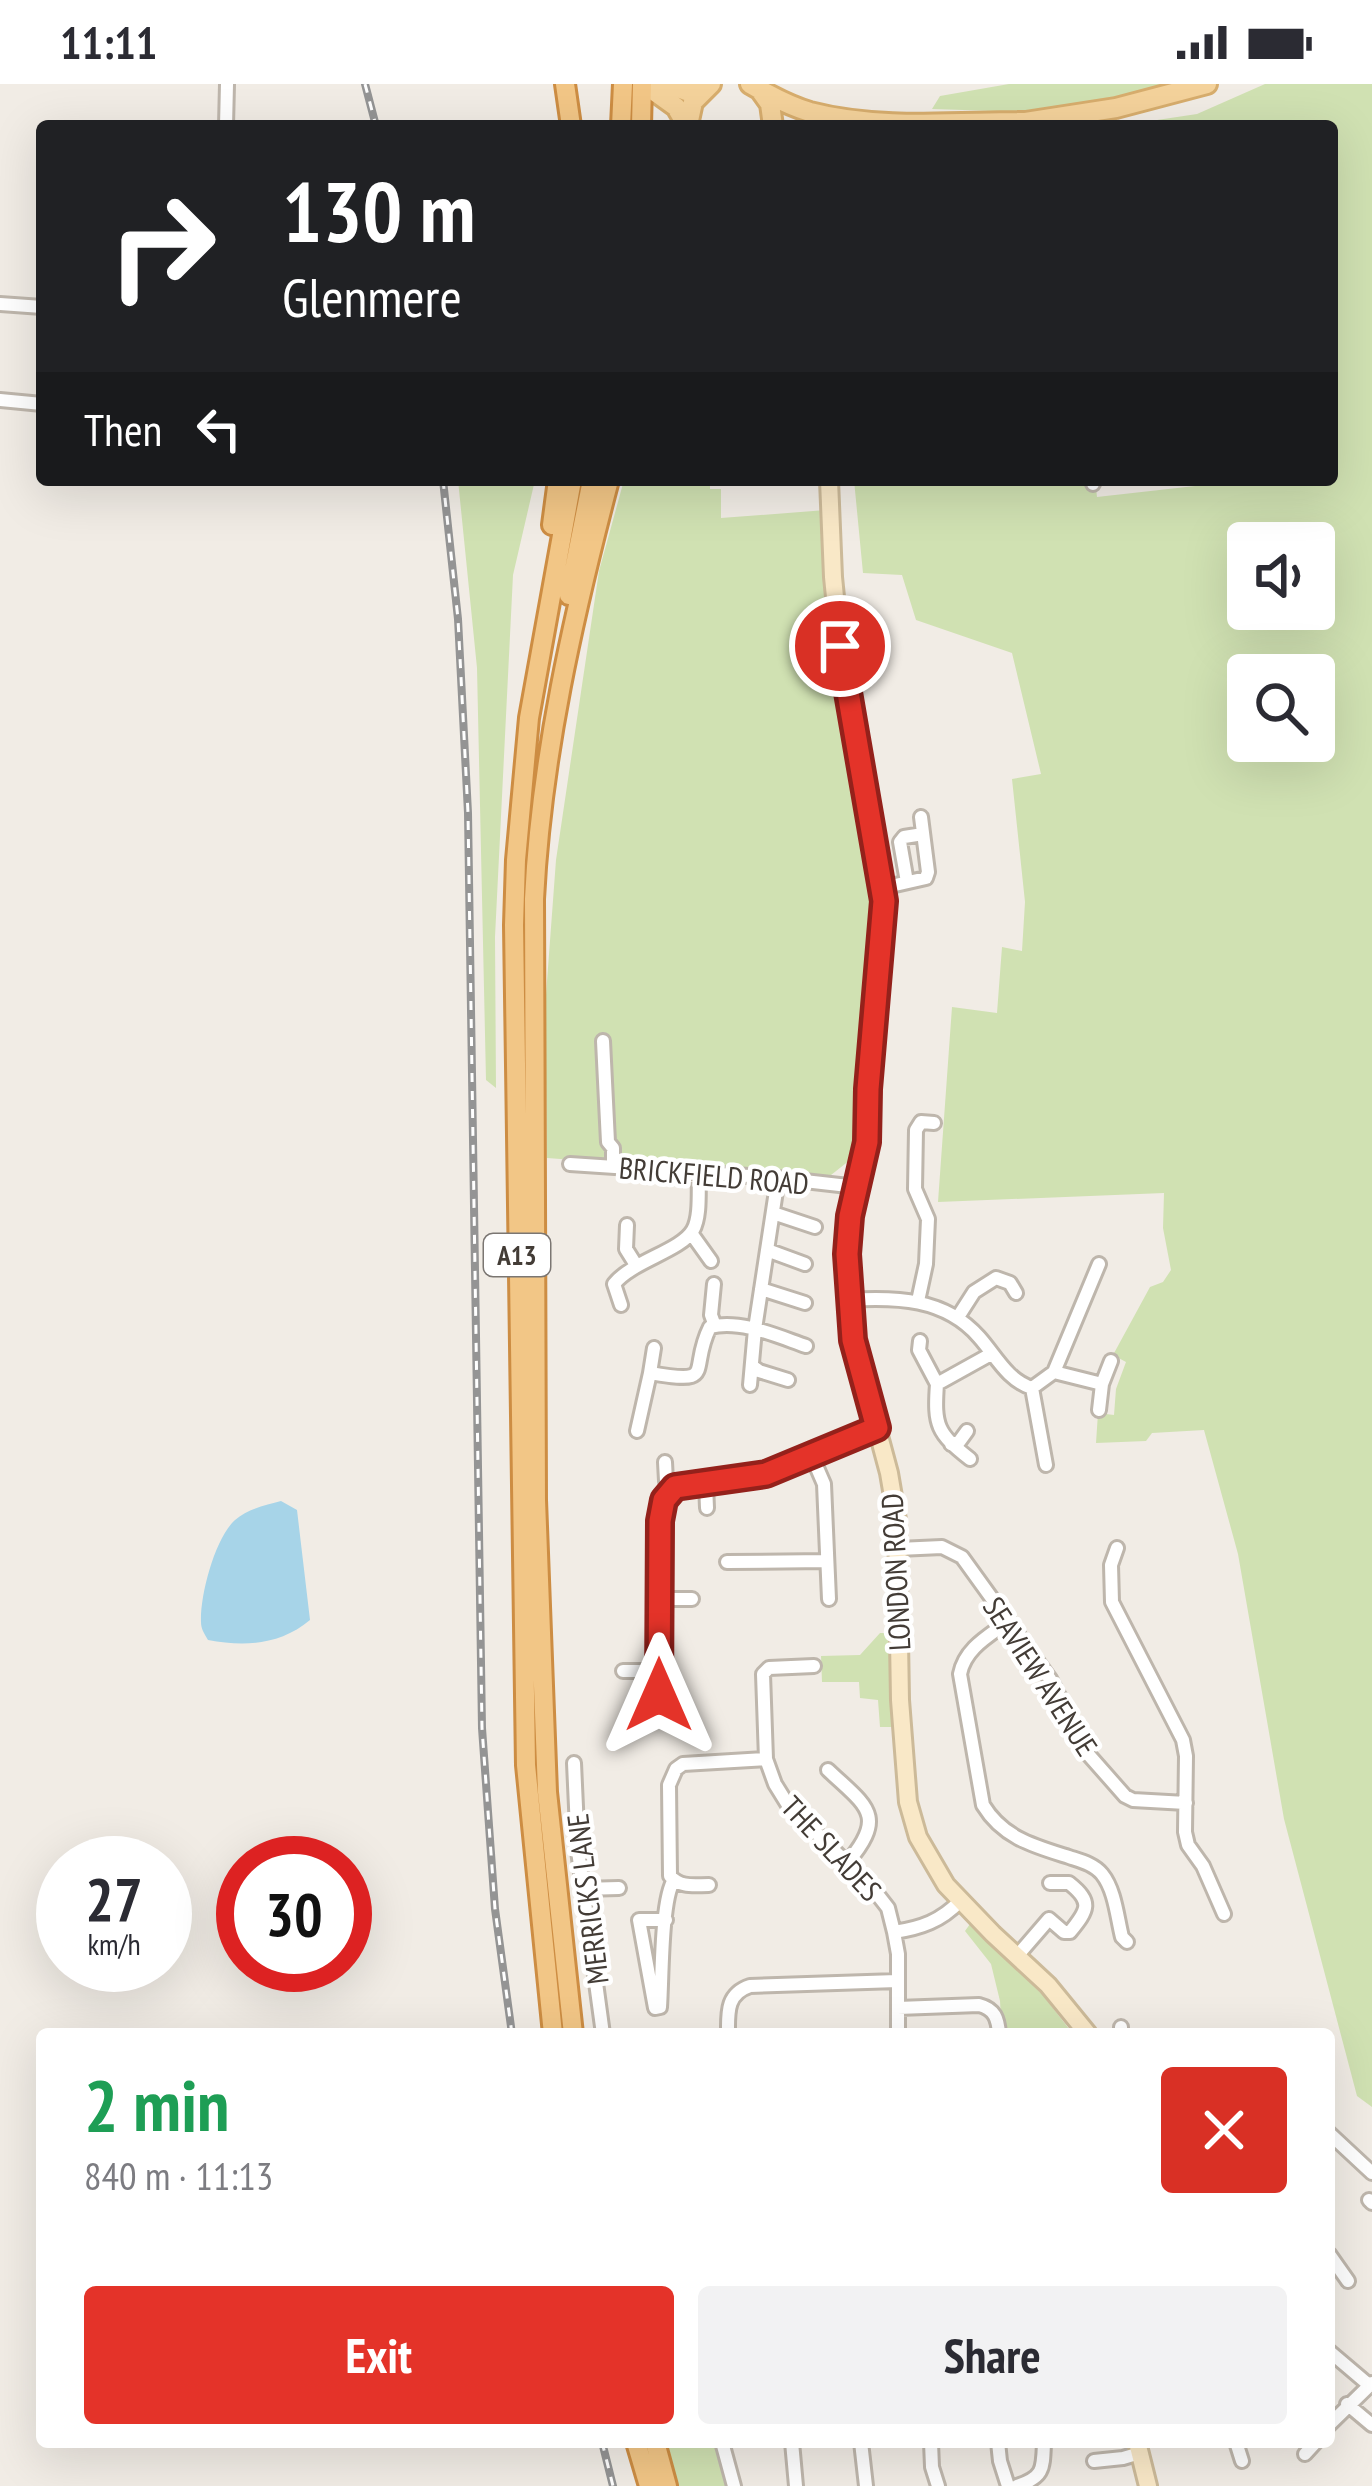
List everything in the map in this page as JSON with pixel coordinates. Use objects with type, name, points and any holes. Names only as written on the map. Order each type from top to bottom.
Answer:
[{"type":"highway","points":[[565,84],[570,120]]},
{"type":"highway","points":[[621,120],[623,84]]},
{"type":"highway","points":[[643,120],[653,87]]},
{"type":"highway","name":"A13","points":[[552,2028],[526,1765],[514,997],[523,766],[557,486]]},
{"type":"highway","name":"A13","points":[[535,673],[571,486]]},
{"type":"highway","name":"A13","points":[[572,2028],[547,1792],[536,1500],[532,1006],[537,837],[554,681],[591,486]]},
{"type":"highway","name":"A13","points":[[537,837],[557,710],[608,486]]},
{"type":"highway","points":[[638,2448],[649,2486]]},
{"type":"highway","points":[[658,2448],[667,2486]]},
{"type":"main road","points":[[1041,120],[1116,108],[1208,84]]},
{"type":"main road","points":[[653,87],[688,92],[706,86]]},
{"type":"main road","points":[[688,120],[706,86]]},
{"type":"main road","points":[[761,86],[827,107],[921,120]]},
{"type":"main road","points":[[761,86],[772,120]]},
{"type":"main road","points":[[653,87],[684,120]]},
{"type":"main road","name":"LONDON ROAD","points":[[830,486],[832,577],[840,646],[884,901],[867,1142],[850,1216],[848,1300],[860,1369],[889,1473],[898,1549],[908,1802],[918,1837],[937,1872],[960,1901],[1048,1985],[1083,2028]]},
{"type":"main road","points":[[1138,2448],[1148,2486]]},
{"type":"street","points":[[226,120],[227,84]]},
{"type":"street","points":[[0,304],[36,307]]},
{"type":"street","points":[[0,400],[36,403]]},
{"type":"street","points":[[882,888],[926,878],[921,817]]},
{"type":"street","points":[[907,883],[900,842],[923,834]]},
{"type":"street","points":[[603,1041],[613,1166]]},
{"type":"street","points":[[918,1301],[928,1219],[915,1189],[916,1130],[921,1122],[934,1123]]},
{"type":"street","name":"BRICKFIELD ROAD","points":[[570,1164],[857,1187]]},
{"type":"street","points":[[621,1305],[614,1282],[691,1233],[699,1172]]},
{"type":"street","points":[[750,1385],[778,1178]]},
{"type":"street","points":[[772,1213],[815,1227]]},
{"type":"street","points":[[627,1226],[626,1249],[636,1265]]},
{"type":"street","points":[[691,1233],[711,1261]]},
{"type":"street","points":[[767,1250],[806,1264]]},
{"type":"street","points":[[1033,1388],[1054,1372],[1099,1264]]},
{"type":"street","points":[[958,1318],[974,1292],[996,1278],[1014,1283]]},
{"type":"street","points":[[714,1284],[710,1315],[715,1326]]},
{"type":"street","points":[[761,1289],[805,1303]]},
{"type":"street","points":[[848,1300],[918,1301],[958,1318],[1019,1384],[1033,1388]]},
{"type":"street","points":[[650,1373],[683,1379],[695,1376],[705,1337],[715,1326],[755,1329],[806,1346]]},
{"type":"street","points":[[920,1341],[919,1350],[937,1384],[934,1417],[943,1438],[970,1459]]},
{"type":"street","points":[[637,1431],[654,1348]]},
{"type":"street","points":[[937,1384],[991,1354]]},
{"type":"street","points":[[1099,1410],[1111,1361]]},
{"type":"street","points":[[752,1366],[788,1380]]},
{"type":"street","points":[[1054,1372],[1102,1384]]},
{"type":"street","points":[[1033,1388],[1046,1465]]},
{"type":"street","points":[[659,1695],[664,1500],[675,1487],[766,1474],[877,1428]]},
{"type":"street","points":[[951,1444],[967,1431]]},
{"type":"street","points":[[811,1454],[824,1484],[829,1599]]},
{"type":"street","points":[[665,1462],[672,1492]]},
{"type":"street","points":[[706,1484],[707,1508]]},
{"type":"street","name":"SEAVIEW AVENUE","points":[[898,1549],[942,1547],[956,1552],[1050,1679],[1072,1737],[1125,1796],[1133,1801],[1186,1803]]},
{"type":"street","points":[[1117,1548],[1111,1564],[1112,1602],[1183,1740],[1185,1832],[1223,1914]]},
{"type":"street","points":[[727,1562],[827,1561]]},
{"type":"street","points":[[659,1599],[692,1599]]},
{"type":"street","points":[[1009,1621],[969,1652],[960,1674],[983,1805],[1021,1842],[1100,1870],[1127,1942]]},
{"type":"street","name":"THE SLADES","points":[[814,1666],[769,1668],[763,1674],[769,1773],[788,1805],[888,1908],[894,1932]]},
{"type":"street","points":[[623,1671],[659,1671]]},
{"type":"street","points":[[709,1885],[686,1886],[674,1880],[668,1868],[669,1785],[676,1768],[766,1759]]},
{"type":"street","name":"MERRICKS LANE","points":[[574,1763],[582,1888],[601,2028]]},
{"type":"street","points":[[828,1770],[869,1813],[864,1844],[848,1863]]},
{"type":"street","points":[[666,1920],[639,1920],[655,2008],[660,2007],[668,1892],[674,1880]]},
{"type":"street","points":[[1018,1956],[1048,1919],[1066,1933],[1084,1915],[1085,1901],[1077,1889],[1069,1883],[1050,1883]]},
{"type":"street","points":[[582,1888],[619,1888]]},
{"type":"street","points":[[898,2028],[894,1932],[943,1917],[960,1901]]},
{"type":"street","points":[[728,2028],[730,2002],[741,1988],[897,1981]]},
{"type":"street","points":[[898,2008],[979,2005],[994,2014],[999,2028]]},
{"type":"street","points":[[1335,2139],[1372,2173]]},
{"type":"street","points":[[1335,2263],[1348,2281]]},
{"type":"street","points":[[1335,2356],[1371,2384],[1335,2418]]},
{"type":"street","points":[[1348,2404],[1372,2425]]},
{"type":"street","points":[[724,2448],[734,2486]]},
{"type":"street","points":[[793,2448],[796,2486]]},
{"type":"street","points":[[862,2448],[866,2486]]},
{"type":"street","points":[[932,2448],[938,2486]]},
{"type":"street","points":[[999,2448],[1008,2486]]},
{"type":"street","points":[[1017,2486],[1039,2474],[1044,2448]]},
{"type":"street","points":[[1094,2461],[1123,2458],[1138,2448]]},
{"type":"street","points":[[1238,2448],[1242,2461]]},
{"type":"street","points":[[1306,2454],[1311,2448]]},
{"type":"green space","points":[[1009,84],[1163,84],[1124,96],[1025,112],[932,109],[940,96]]},
{"type":"green space","points":[[1265,84],[1372,84],[1372,2107],[1357,2096],[1284,1819],[1238,1554],[1204,1430],[1152,1433],[1146,1441],[1096,1443],[1098,1413],[1114,1415],[1116,1389],[1126,1362],[1113,1355],[1150,1287],[1163,1282],[1171,1270],[1163,1228],[1164,1193],[938,1202],[952,1007],[997,1013],[1002,947],[1022,951],[1025,902],[1012,779],[1041,774],[1012,653],[916,620],[902,575],[863,573],[855,486],[1096,486],[1097,497],[1195,486],[1338,486],[1338,120],[1157,120],[1197,114]]},
{"type":"green space","points":[[459,486],[534,486],[513,575],[495,937],[496,1088],[486,1080],[477,668]]},
{"type":"green space","points":[[622,486],[721,489],[721,518],[826,510],[823,552],[873,883],[855,1156],[826,1179],[547,1158],[545,1008],[556,860],[599,571]]},
{"type":"green space","points":[[880,1633],[894,1633],[894,1727],[880,1727],[878,1700],[860,1698],[859,1682],[822,1682],[821,1656],[860,1655]]},
{"type":"green space","points":[[970,1924],[1042,1994],[1068,2028],[1002,2028],[991,1964],[965,1931]]},
{"type":"green space","points":[[666,2448],[718,2448],[728,2486],[676,2486]]},
{"type":"water","points":[[281,1501],[297,1510],[310,1620],[287,1635],[262,1642],[208,1640],[201,1624],[203,1597],[221,1540],[240,1516]]},
{"type":"railway","points":[[365,84],[374,120]]},
{"type":"railway","points":[[444,486],[458,619],[468,813],[482,1728],[495,1909],[511,2028]]},
{"type":"railway","points":[[604,2448],[613,2486]]},
{"type":"route","points":[[659,1695],[664,1500],[675,1487],[766,1474],[877,1428],[853,1340],[847,1254],[850,1216],[867,1142],[884,901],[840,646]]}]
